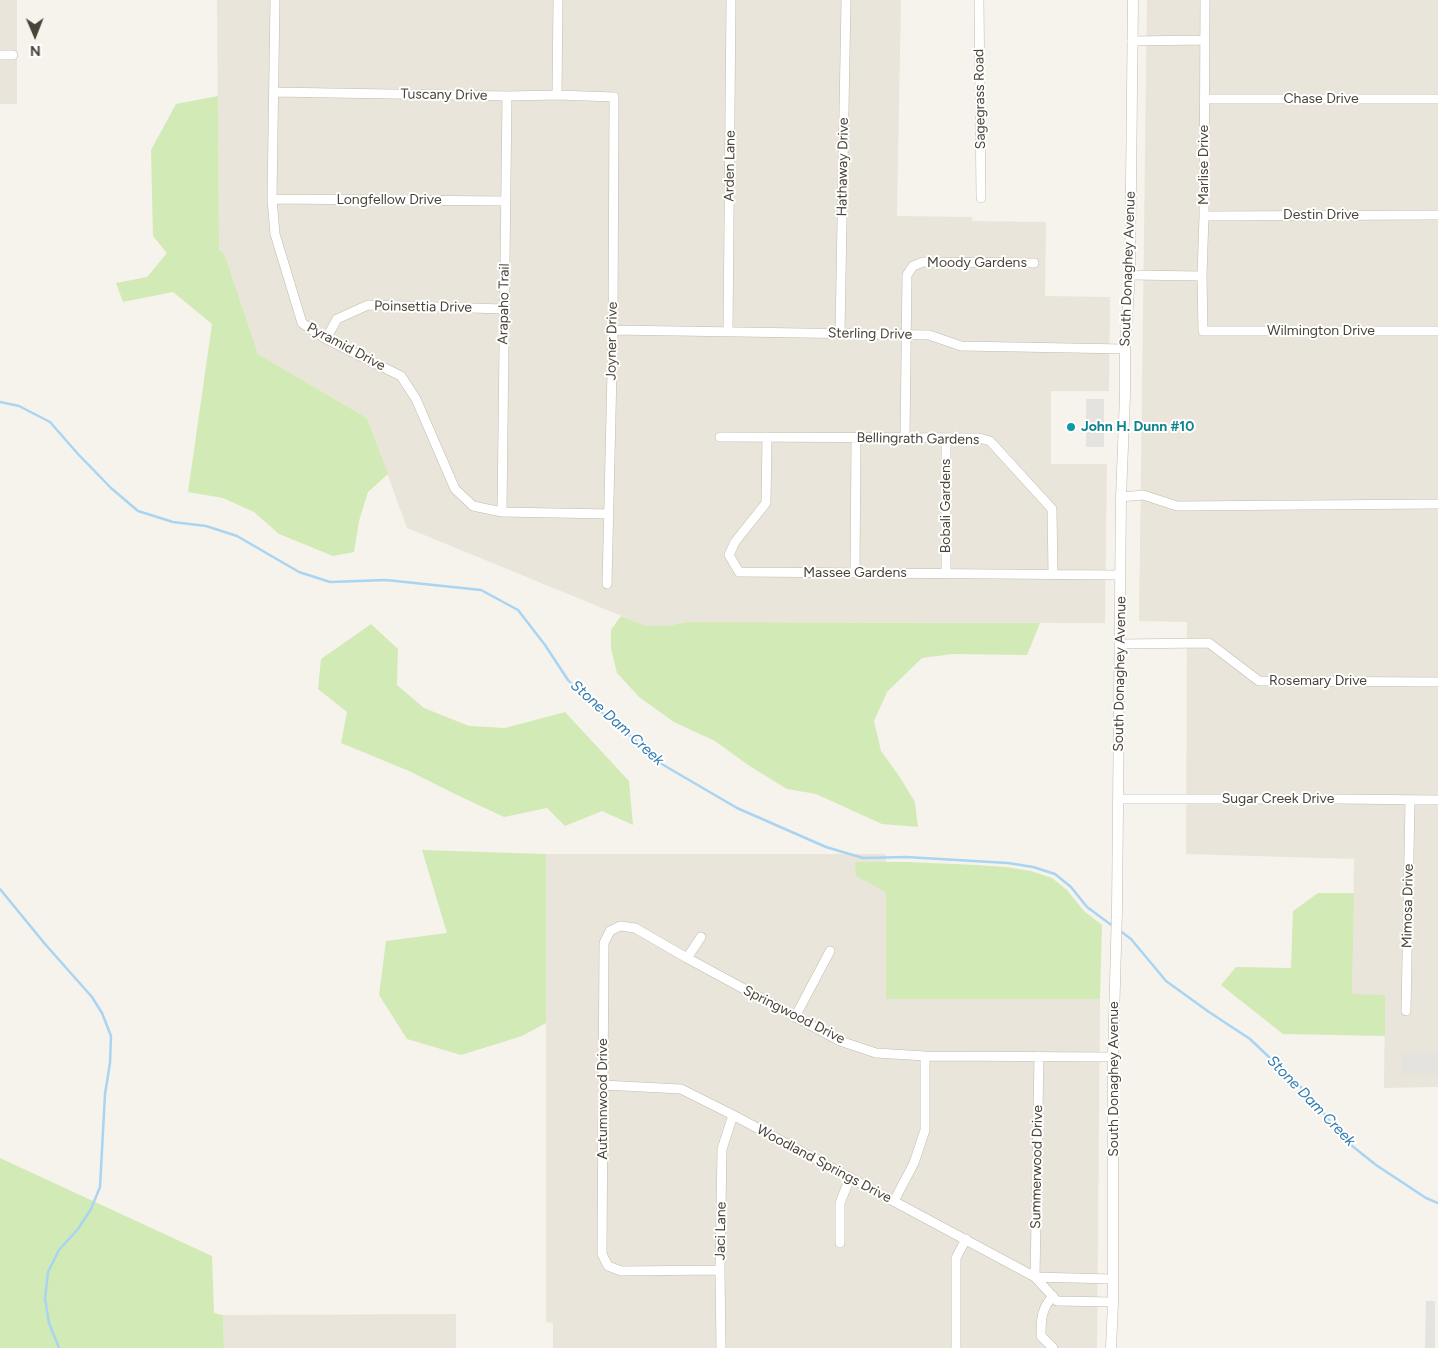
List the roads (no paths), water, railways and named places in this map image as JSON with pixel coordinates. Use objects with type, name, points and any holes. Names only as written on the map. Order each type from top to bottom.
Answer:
[{"type":"street","name":"Pyramid Drive","points":[[275,0],[272,199],[275,234],[302,323],[326,339],[401,376],[416,399],[455,489],[473,506],[502,512],[609,514]]},
{"type":"street","points":[[557,95],[558,0]]},
{"type":"street","name":"Arden Lane","points":[[728,332],[732,0]]},
{"type":"street","name":"Hathaway Drive","points":[[840,333],[846,0]]},
{"type":"street","name":"Sagegrass Road","points":[[980,0],[981,198]]},
{"type":"street","name":"South Donaghey Avenue","points":[[1111,1348],[1121,497],[1125,349],[1130,275],[1133,0]]},
{"type":"street","name":"Marlise Drive","points":[[1203,331],[1205,0]]},
{"type":"street","points":[[1132,41],[1205,40]]},
{"type":"street","points":[[0,55],[14,55]]},
{"type":"street","name":"Tuscany Drive","points":[[274,92],[614,97]]},
{"type":"street","name":"Arapaho Trail","points":[[502,512],[507,96]]},
{"type":"street","name":"Joyner Drive","points":[[607,584],[614,97]]},
{"type":"street","name":"Chase Drive","points":[[1204,99],[1438,99]]},
{"type":"street","name":"Longfellow Drive","points":[[272,199],[506,201]]},
{"type":"street","name":"Destin Drive","points":[[1204,216],[1438,215]]},
{"type":"street","name":"Moody Gardens","points":[[905,438],[907,275],[913,266],[923,262],[1034,263]]},
{"type":"street","points":[[1130,275],[1202,276]]},
{"type":"street","name":"Poinsettia Drive","points":[[326,339],[337,319],[368,305],[504,309]]},
{"type":"street","name":"Sterling Drive","points":[[612,330],[906,334],[930,335],[961,346],[1125,349]]},
{"type":"street","name":"Wilmington Drive","points":[[1203,331],[1438,331]]},
{"type":"street","name":"Bellingrath Gardens","points":[[720,437],[979,438],[990,441],[1052,509],[1053,574]]},
{"type":"street","name":"Massee Gardens","points":[[767,437],[766,503],[735,542],[729,556],[739,572],[1121,575]]},
{"type":"street","points":[[855,573],[856,438]]},
{"type":"street","name":"Bobali Gardens","points":[[946,438],[946,573]]},
{"type":"street","points":[[1121,497],[1143,495],[1177,506],[1438,504]]},
{"type":"street","name":"Rosemary Drive","points":[[1120,644],[1209,643],[1259,681],[1438,682]]},
{"type":"street","name":"Sugar Creek Drive","points":[[1118,799],[1438,800]]},
{"type":"street","name":"Mimosa Drive","points":[[1406,1011],[1410,800]]},
{"type":"street","name":"Springwood Drive","points":[[610,931],[620,926],[635,928],[840,1041],[876,1053],[925,1056],[1113,1057]]},
{"type":"street","name":"Autumnwood Drive","points":[[610,931],[604,943],[602,1254],[608,1266],[621,1271],[720,1270]]},
{"type":"street","points":[[687,958],[701,937]]},
{"type":"street","points":[[796,1017],[830,951]]},
{"type":"street","points":[[894,1201],[914,1163],[925,1130],[925,1056]]},
{"type":"street","name":"Summerwood Drive","points":[[1035,1277],[1039,1056]]},
{"type":"street","name":"Woodland Springs Drive","points":[[603,1085],[680,1089],[733,1115],[1035,1277],[1053,1296]]},
{"type":"street","name":"Jaci Lane","points":[[721,1348],[722,1149],[733,1115]]},
{"type":"street","points":[[840,1243],[840,1203],[850,1178]]},
{"type":"street","points":[[956,1348],[956,1258],[966,1239]]},
{"type":"street","name":"Woodland Springs Drive","points":[[1035,1277],[1112,1279]]},
{"type":"street","points":[[1053,1348],[1041,1336],[1041,1319],[1046,1304],[1053,1296],[1057,1301],[1113,1302]]},
{"type":"waterway","name":"Stone Dam Creek","points":[[0,402],[19,406],[50,422],[111,488],[138,511],[173,522],[206,526],[237,536],[299,572],[330,582],[386,580],[481,590],[518,610],[545,645],[568,680],[593,706],[622,728],[660,763],[737,808],[826,847],[863,858],[906,857],[1008,863],[1033,867],[1055,874],[1071,887],[1087,907],[1114,927]]},
{"type":"waterway","points":[[0,889],[92,997],[102,1013],[111,1036],[110,1063],[105,1094],[100,1187],[91,1209],[78,1229],[59,1250],[48,1272],[45,1299],[49,1323],[59,1348]]},
{"type":"waterway","name":"Stone Dam Creek","points":[[1119,930],[1131,939],[1166,981],[1250,1039],[1309,1095],[1346,1141],[1376,1165],[1426,1198],[1438,1203]]},
{"type":"place","name":"John H. Dunn #10","points":[[1071,427]]}]
